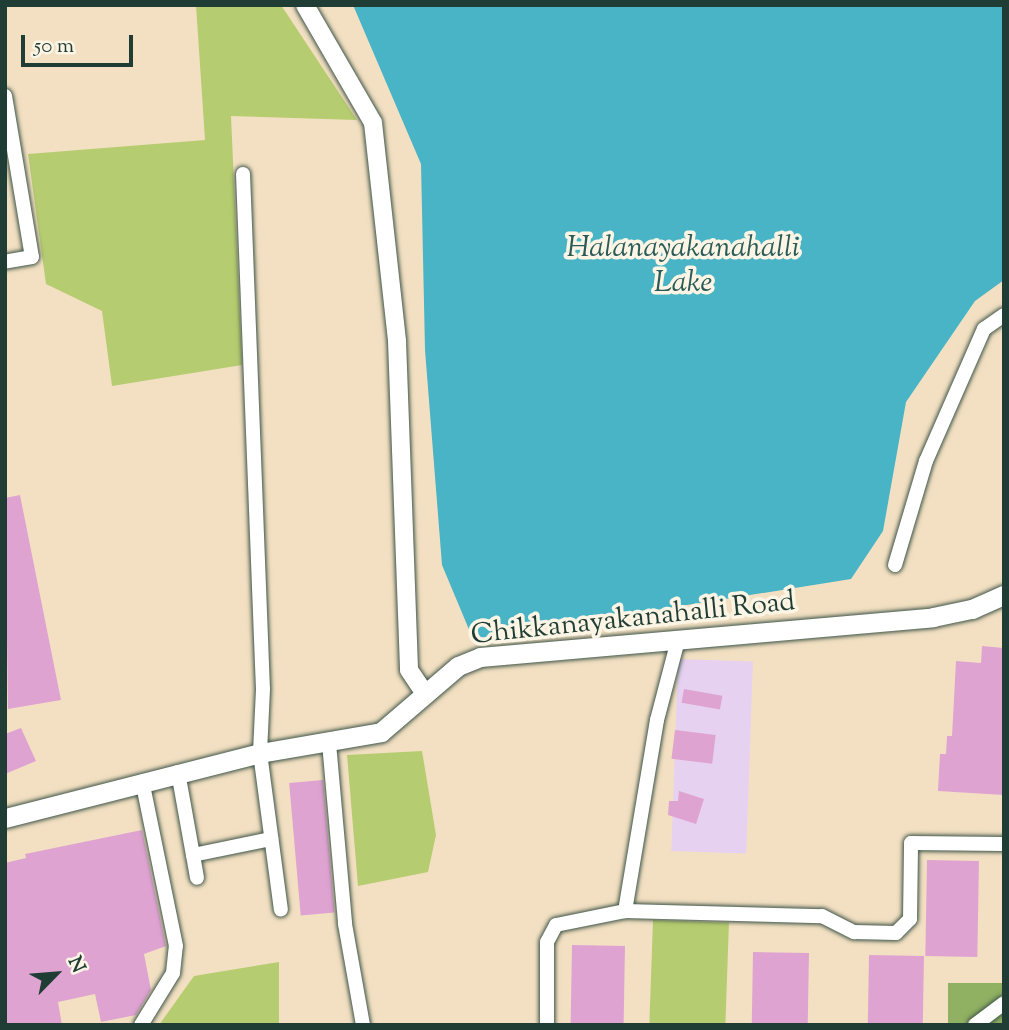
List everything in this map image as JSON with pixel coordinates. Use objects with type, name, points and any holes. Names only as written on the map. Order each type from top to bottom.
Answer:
[{"type":"main road","name":"Chikkanayakanahalli Road","points":[[5,818],[260,753],[381,732],[396,723],[424,692],[458,666],[480,657],[933,617],[972,609],[1004,595]]},
{"type":"street","points":[[305,5],[373,123],[397,341],[409,670],[424,692]]},
{"type":"street","points":[[5,96],[12,173],[32,257],[5,262]]},
{"type":"street","points":[[243,174],[262,689],[260,753],[281,910]]},
{"type":"street","points":[[895,565],[926,461],[984,329],[1004,315]]},
{"type":"street","points":[[625,911],[657,720],[678,640]]},
{"type":"street","points":[[329,743],[345,924],[363,1025]]},
{"type":"street","points":[[178,772],[197,878]]},
{"type":"street","points":[[141,1025],[173,973],[177,946],[142,781]]},
{"type":"street","points":[[193,855],[271,839]]},
{"type":"street","points":[[547,1025],[547,942],[556,925],[625,911],[822,916],[854,932],[896,933],[910,919],[911,843],[1004,844]]},
{"type":"street","points":[[975,1025],[1004,1003]]},
{"type":"shaded area","points":[[678,659],[753,662],[746,854],[671,851]]},
{"type":"green space","points":[[196,5],[281,5],[357,120],[231,116],[242,365],[112,386],[102,311],[46,284],[28,154],[205,140]]},
{"type":"green space","points":[[422,751],[436,835],[428,872],[358,886],[347,755]]},
{"type":"green space","points":[[653,920],[729,923],[725,1025],[649,1025]]},
{"type":"green space","points":[[279,962],[279,1025],[159,1025],[194,976]]},
{"type":"green space","points":[[948,983],[1004,983],[1004,1025],[948,1025]]},
{"type":"water","name":"Halanayakanahalli Lake","points":[[353,5],[1004,5],[1004,280],[975,301],[906,402],[883,531],[851,579],[473,639],[442,565],[425,350],[421,164]]},
{"type":"building","points":[[20,495],[61,700],[8,709],[5,498]]},
{"type":"building","points":[[982,646],[1004,648],[1004,795],[938,791],[940,754],[946,754],[947,736],[952,736],[956,661],[981,663]]},
{"type":"building","points":[[684,689],[722,696],[720,710],[682,703]]},
{"type":"building","points":[[21,728],[36,761],[5,774],[5,734]]},
{"type":"building","points":[[675,730],[716,735],[712,764],[671,759]]},
{"type":"building","points":[[323,780],[335,912],[301,915],[289,783]]},
{"type":"building","points":[[679,791],[704,799],[696,824],[668,815],[669,801],[678,801]]},
{"type":"building","points":[[142,830],[166,946],[144,954],[151,990],[136,1015],[101,1022],[95,994],[58,1002],[62,1025],[5,1025],[5,863],[26,858],[25,854]]},
{"type":"building","points":[[927,860],[979,861],[977,957],[925,956]]},
{"type":"building","points":[[572,945],[625,946],[624,1025],[571,1025]]},
{"type":"building","points":[[753,952],[809,953],[808,1025],[752,1025]]},
{"type":"building","points":[[869,955],[924,956],[923,1025],[868,1025]]}]
